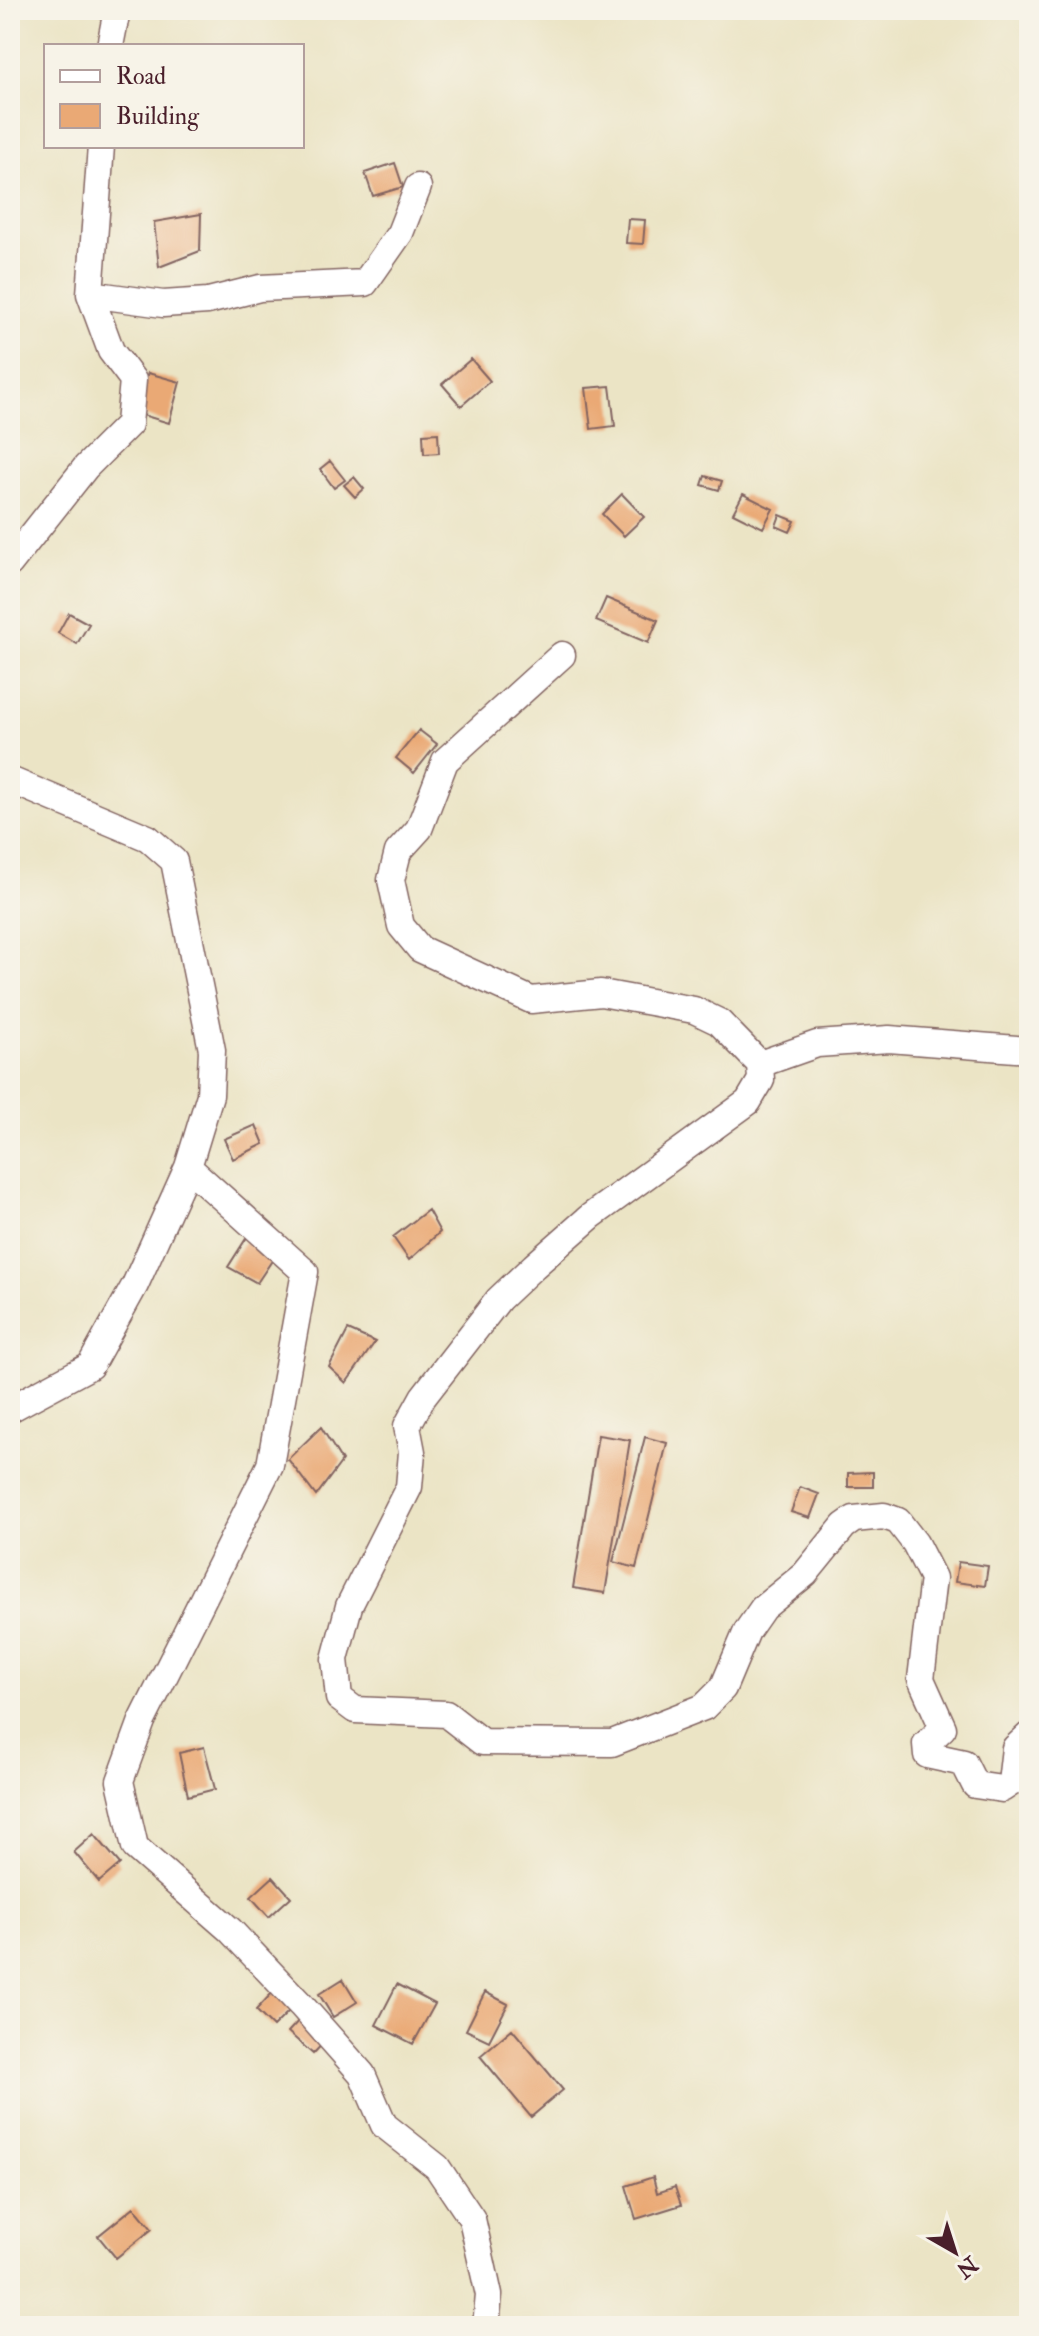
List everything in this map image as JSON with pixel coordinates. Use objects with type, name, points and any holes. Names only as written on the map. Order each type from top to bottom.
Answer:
[{"type":"street","points":[[110,44],[117,10]]},
{"type":"street","points":[[10,563],[86,467],[129,424],[133,380],[111,351],[90,294],[101,148]]},
{"type":"street","points":[[90,294],[163,304],[208,301],[260,288],[365,283],[400,233],[418,187]]},
{"type":"street","points":[[562,655],[445,761],[419,829],[398,852],[391,880],[401,926],[420,949],[531,1000],[601,993],[694,1010],[719,1022],[760,1064],[761,1080],[748,1102],[591,1216],[534,1266],[499,1299],[423,1397],[407,1426],[412,1452],[409,1487],[349,1606],[335,1659],[339,1698],[355,1710],[446,1714],[482,1742],[612,1743],[704,1707],[723,1688],[747,1631],[763,1608],[805,1574],[844,1526],[854,1519],[884,1516],[898,1521],[915,1543],[933,1578],[921,1679],[943,1728],[926,1744],[927,1755],[964,1763],[975,1785],[1002,1789],[1011,1783],[1015,1748],[1029,1735]]},
{"type":"street","points":[[10,780],[148,838],[174,861],[212,1050],[210,1095],[188,1167],[135,1285],[90,1366],[10,1409]]},
{"type":"street","points":[[760,1064],[817,1044],[889,1039],[1029,1050]]},
{"type":"street","points":[[188,1167],[305,1272],[270,1465],[142,1721],[120,1781],[135,1847],[230,1930],[301,2005],[362,2074],[384,2125],[437,2167],[472,2219],[489,2295],[486,2326]]},
{"type":"building","points":[[395,163],[403,187],[373,196],[365,173]]},
{"type":"building","points":[[201,214],[200,251],[159,267],[154,222]]},
{"type":"building","points":[[628,219],[645,220],[643,244],[626,243]]},
{"type":"building","points":[[471,359],[490,381],[461,406],[442,384]]},
{"type":"building","points":[[148,373],[180,382],[169,423],[136,413]]},
{"type":"building","points":[[610,386],[615,426],[591,429],[586,388]]},
{"type":"building","points":[[438,433],[439,453],[424,454],[423,434]]},
{"type":"building","points":[[330,461],[345,480],[334,488],[320,469]]},
{"type":"building","points":[[705,476],[722,481],[719,490],[702,485]]},
{"type":"building","points":[[354,477],[364,489],[355,497],[344,485]]},
{"type":"building","points":[[622,494],[644,517],[624,536],[602,514]]},
{"type":"building","points":[[743,494],[773,509],[763,528],[733,513]]},
{"type":"building","points":[[780,515],[795,521],[790,532],[776,526]]},
{"type":"building","points":[[606,598],[658,620],[648,643],[596,621]]},
{"type":"building","points":[[69,613],[89,624],[77,644],[58,633]]},
{"type":"building","points":[[419,730],[437,744],[414,773],[396,758]]},
{"type":"building","points":[[256,1125],[264,1144],[233,1159],[224,1139]]},
{"type":"building","points":[[428,1210],[440,1232],[409,1260],[393,1237]]},
{"type":"building","points":[[249,1234],[277,1253],[257,1283],[228,1267]]},
{"type":"building","points":[[348,1330],[375,1342],[346,1383],[329,1367]]},
{"type":"building","points":[[321,1427],[342,1461],[316,1496],[288,1459]]},
{"type":"building","points":[[598,1435],[630,1440],[605,1593],[573,1588]]},
{"type":"building","points":[[645,1437],[667,1443],[636,1568],[613,1562]]},
{"type":"building","points":[[873,1472],[873,1487],[848,1487],[848,1473]]},
{"type":"building","points":[[800,1487],[819,1494],[810,1518],[791,1512]]},
{"type":"building","points":[[958,1562],[988,1566],[985,1586],[955,1582]]},
{"type":"building","points":[[204,1747],[215,1789],[188,1796],[179,1753]]},
{"type":"building","points":[[94,1834],[120,1864],[99,1882],[74,1852]]},
{"type":"building","points":[[273,1877],[291,1897],[269,1917],[251,1897]]},
{"type":"building","points":[[343,1979],[357,2002],[333,2017],[319,1994]]},
{"type":"building","points":[[397,1984],[435,2004],[413,2044],[376,2025]]},
{"type":"building","points":[[274,1991],[292,2008],[273,2027],[256,2010]]},
{"type":"building","points":[[485,1992],[508,2004],[489,2041],[466,2030]]},
{"type":"building","points":[[302,2017],[327,2039],[313,2054],[288,2032]]},
{"type":"building","points":[[512,2029],[563,2090],[531,2117],[480,2056]]},
{"type":"building","points":[[653,2177],[657,2193],[675,2187],[681,2205],[636,2219],[626,2186]]},
{"type":"building","points":[[134,2207],[152,2229],[116,2258],[98,2236]]}]
